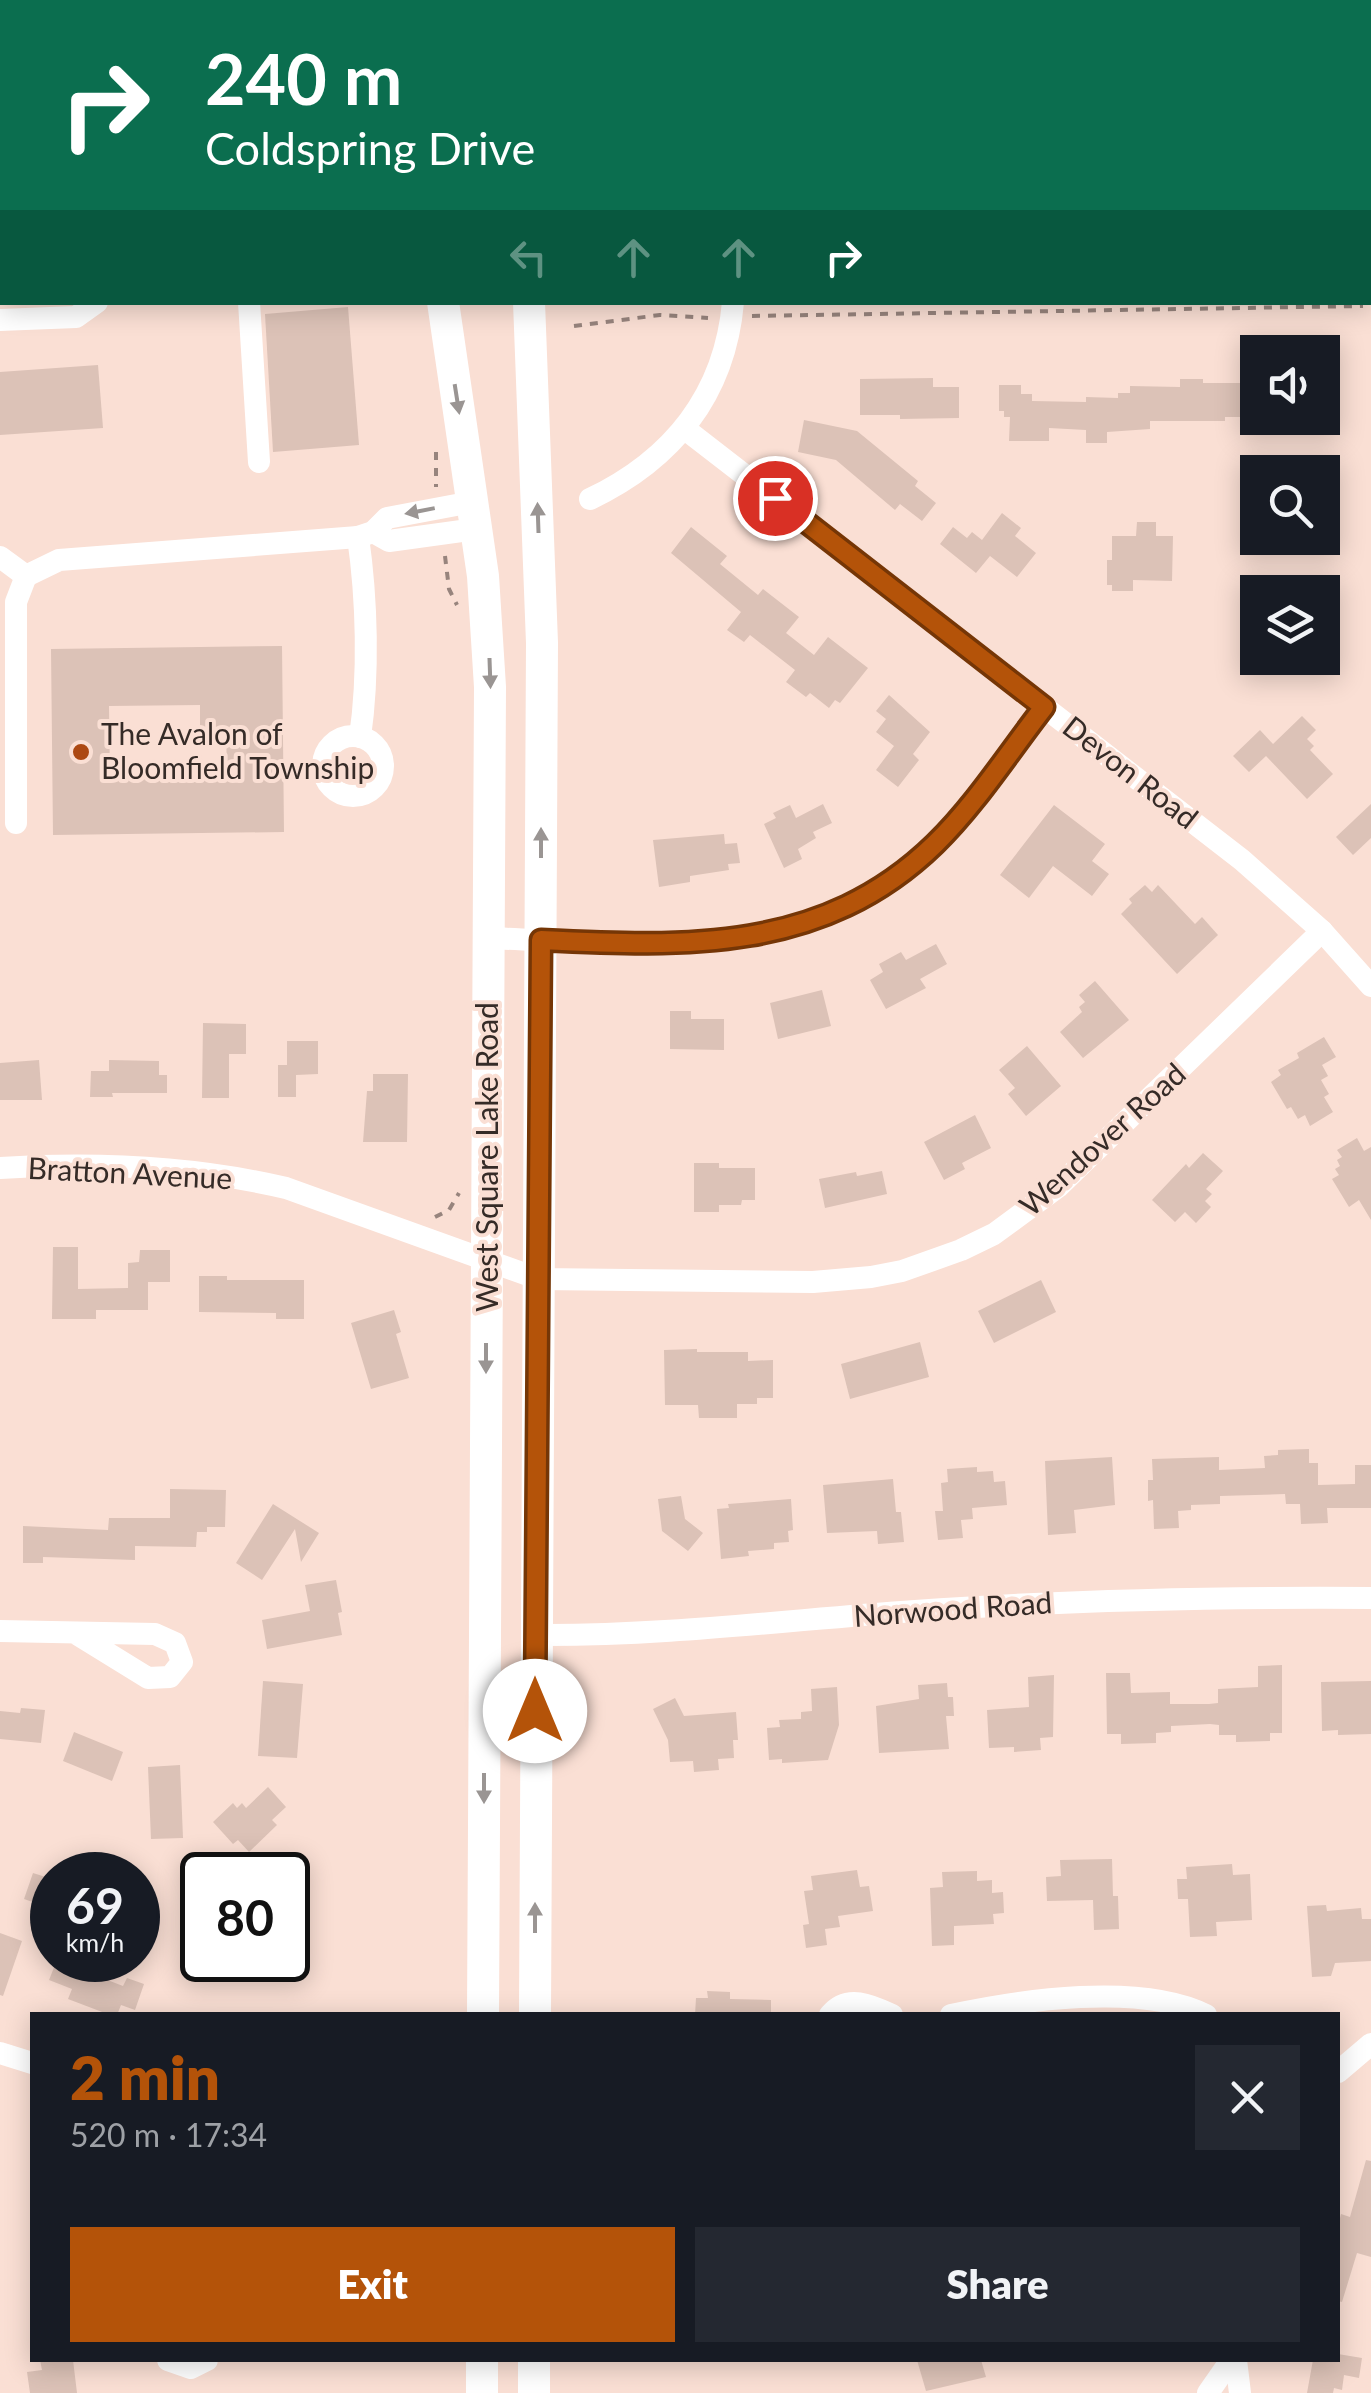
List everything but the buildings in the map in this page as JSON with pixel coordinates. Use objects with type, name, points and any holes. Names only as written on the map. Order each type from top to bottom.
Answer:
[{"type":"highway","name":"West Square Lake Road","points":[[443,305],[488,624],[490,688],[484,2012]]},
{"type":"highway","name":"West Square Lake Road","points":[[529,305],[541,592],[534,2012]]},
{"type":"highway","points":[[482,2362],[482,2393]]},
{"type":"highway","points":[[534,2362],[534,2393]]},
{"type":"street","points":[[0,320],[76,316],[93,305]]},
{"type":"street","points":[[249,305],[259,462]]},
{"type":"street","points":[[590,499],[628,479],[671,446],[685,429],[725,353],[733,305]]},
{"type":"street","name":"Devon Road","points":[[685,429],[1242,860],[1322,931],[1371,986]]},
{"type":"street","points":[[360,737],[364,708],[366,534],[388,518],[438,508],[474,515]]},
{"type":"street","points":[[16,824],[16,602],[26,576],[58,560],[366,534],[389,542],[442,534],[474,515]]},
{"type":"street","points":[[0,557],[26,576]]},
{"type":"street","points":[[489,938],[703,943],[758,936],[828,914],[884,883],[933,846],[1044,707]]},
{"type":"street","name":"Wendover Road","points":[[487,1260],[539,1279],[841,1280],[902,1271],[961,1250],[1014,1221],[1058,1188],[1322,931]]},
{"type":"street","name":"Bratton Avenue","points":[[0,1168],[135,1167],[258,1182],[286,1188],[487,1260]]},
{"type":"street","name":"Norwood Road","points":[[536,1635],[655,1634],[916,1610],[1046,1604],[1371,1598]]},
{"type":"street","points":[[0,1631],[75,1633]]},
{"type":"street","points":[[969,2012],[1016,2004],[1127,1996],[1165,2001],[1197,2012]]},
{"type":"street","points":[[834,2012],[856,2002],[884,2012]]},
{"type":"street","points":[[1340,2070],[1371,2044]]},
{"type":"street","points":[[0,2053],[30,2062]]},
{"type":"street","points":[[174,2362],[191,2368],[203,2362]]},
{"type":"street","points":[[1208,2393],[1232,2362]]},
{"type":"street","points":[[1234,2362],[1240,2393]]},
{"type":"path","points":[[765,315],[1371,306]]},
{"type":"path","points":[[574,326],[660,316],[710,318]]},
{"type":"path","points":[[436,439],[438,508]]},
{"type":"path","points":[[442,534],[447,581],[460,611]]},
{"type":"path","points":[[430,1217],[449,1210],[460,1185]]},
{"type":"place","name":"The Avalon of Bloomfield Township","points":[[81,752]]},
{"type":"route","points":[[535,1711],[541,940],[703,943],[758,936],[828,914],[864,896],[933,846],[1044,707],[775,498]]}]
